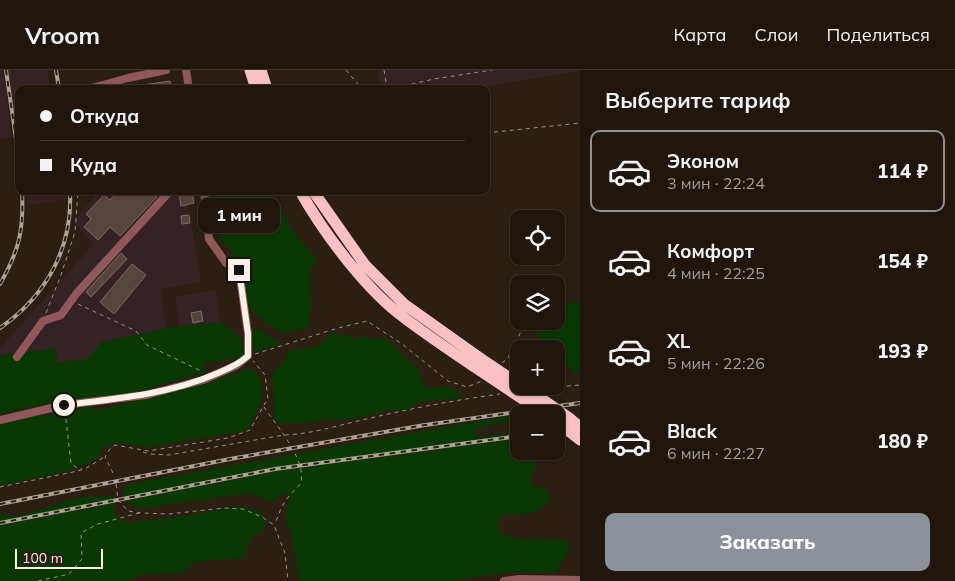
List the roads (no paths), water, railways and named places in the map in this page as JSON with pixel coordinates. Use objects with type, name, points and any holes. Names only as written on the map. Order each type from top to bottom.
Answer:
[{"type":"highway","points":[[250,70],[255,85]]},
{"type":"highway","points":[[261,70],[266,85]]},
{"type":"highway","points":[[303,195],[339,249],[358,273],[397,312],[476,362],[510,379]]},
{"type":"highway","points":[[316,195],[365,265],[404,304],[533,405]]},
{"type":"highway","points":[[535,395],[580,427]]},
{"type":"highway","points":[[565,428],[580,440]]},
{"type":"street","points":[[103,85],[166,70]]},
{"type":"street","points":[[186,70],[188,85]]},
{"type":"street","points":[[17,357],[43,321],[61,315],[71,300],[166,195]]},
{"type":"street","points":[[0,420],[64,405],[146,395],[212,376],[237,365],[248,356],[248,334],[239,270],[226,263],[209,239],[204,195]]},
{"type":"street","points":[[504,581],[519,579],[580,580]]},
{"type":"railway","points":[[6,70],[15,132]]},
{"type":"railway","points":[[56,70],[58,85]]},
{"type":"railway","points":[[0,284],[12,261],[19,240],[22,195]]},
{"type":"railway","points":[[0,328],[31,301],[53,269],[67,232],[70,195]]},
{"type":"railway","points":[[0,504],[230,459],[425,425],[580,403]]},
{"type":"railway","points":[[565,430],[580,428]]},
{"type":"railway","points":[[0,523],[275,469],[510,437]]}]
